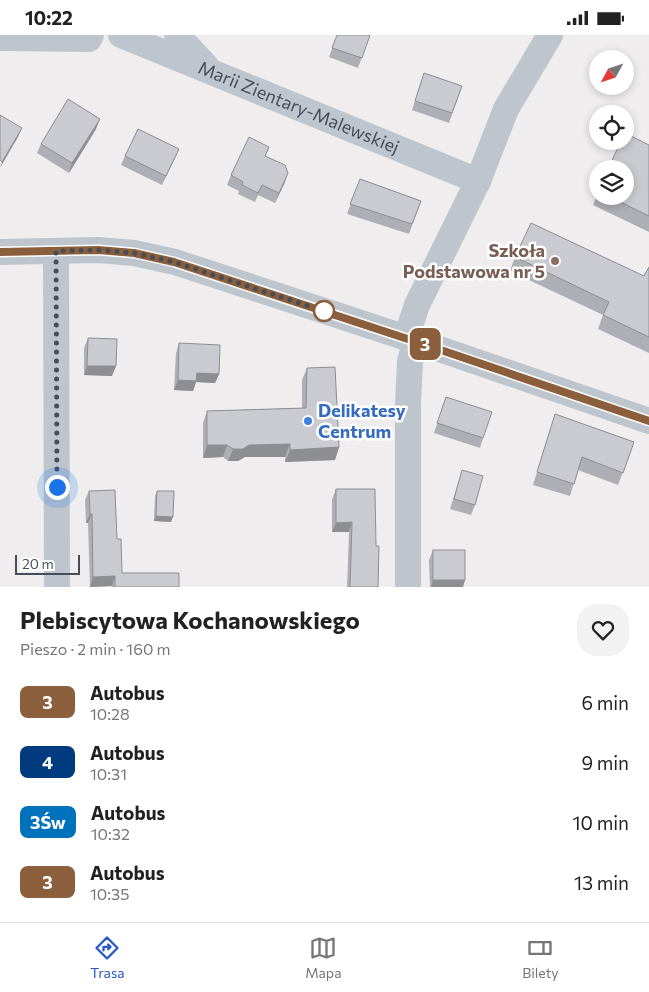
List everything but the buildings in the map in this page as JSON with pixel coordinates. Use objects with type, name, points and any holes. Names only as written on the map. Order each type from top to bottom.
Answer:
[{"type":"street","points":[[0,38],[89,39],[91,35]]},
{"type":"street","name":"Marii Zientary-Malewskiej","points":[[121,35],[478,181]]},
{"type":"street","points":[[177,35],[212,72]]},
{"type":"street","points":[[408,587],[408,404],[411,340],[417,305],[478,181],[506,109],[550,35]]},
{"type":"street","points":[[0,252],[98,250],[174,262],[649,421]]},
{"type":"street","points":[[56,251],[57,587]]},
{"type":"bus line","name":"3","points":[[0,252],[98,250],[134,253],[174,262],[649,421]]},
{"type":"place","name":"Szkoła Podstawowa nr 5","points":[[555,261]]},
{"type":"place","name":"Delikatesy Centrum","points":[[308,421]]},
{"type":"route","points":[[57,487],[56,251],[98,250],[134,253],[174,262],[324,311]]}]
